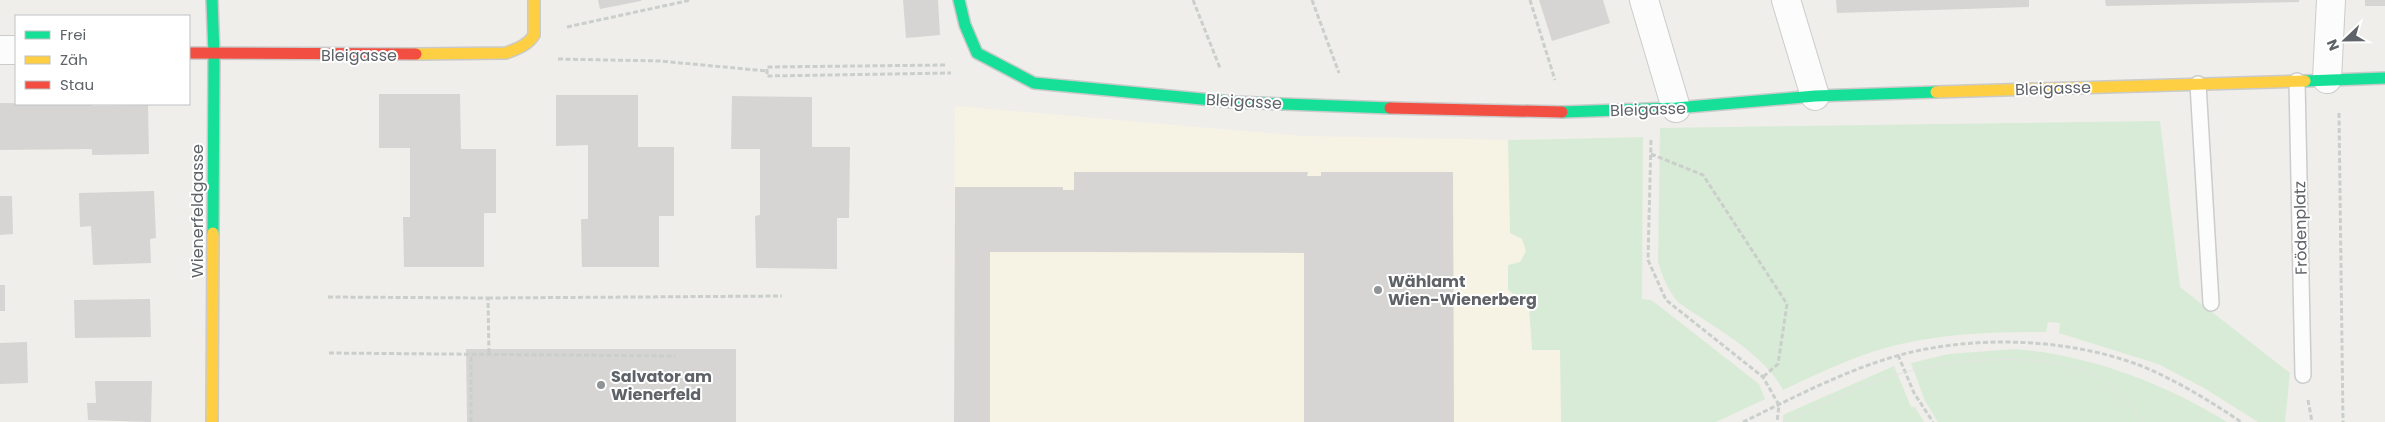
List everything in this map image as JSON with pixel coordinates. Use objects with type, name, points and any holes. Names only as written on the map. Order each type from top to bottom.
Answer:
[{"type":"street","name":"Wienerfeldgasse","points":[[212,0],[214,54],[212,422]]},
{"type":"street","points":[[528,45],[535,34],[534,0]]},
{"type":"street","name":"Bleigasse","points":[[959,0],[965,25],[978,54],[1034,83],[1233,102],[1462,111],[1565,112],[1664,109],[1816,96],[2385,78]]},
{"type":"street","points":[[1644,0],[1664,109]]},
{"type":"street","points":[[1786,0],[1816,96]]},
{"type":"street","points":[[2327,79],[2331,0]]},
{"type":"street","name":"Bleigasse","points":[[190,53],[506,53],[528,45]]},
{"type":"street","points":[[0,50],[15,50]]},
{"type":"lane","name":"Frödenplatz","points":[[2297,81],[2303,375]]},
{"type":"lane","points":[[2198,84],[2212,303]]},
{"type":"path","points":[[535,34],[691,0]]},
{"type":"path","points":[[1192,0],[1233,102]]},
{"type":"path","points":[[1312,0],[1352,107]]},
{"type":"path","points":[[1530,0],[1565,112]]},
{"type":"path","points":[[528,45],[552,59],[660,62],[767,71]]},
{"type":"path","points":[[944,65],[767,67],[767,76],[961,73]]},
{"type":"path","points":[[2327,79],[2339,111],[2343,422]]},
{"type":"path","points":[[1664,109],[1651,154],[1648,260],[1666,300],[1763,377],[1779,404],[1777,422]]},
{"type":"path","points":[[1651,154],[1703,175],[1787,304],[1778,364],[1763,377]]},
{"type":"path","points":[[328,297],[782,296]]},
{"type":"path","points":[[488,298],[489,354]]},
{"type":"path","points":[[1743,422],[1779,404],[1898,355],[1968,344],[2016,342],[2069,346],[2139,365],[2208,400],[2241,422]]},
{"type":"path","points":[[329,353],[675,356]]},
{"type":"path","points":[[471,422],[472,354]]},
{"type":"path","points":[[1898,355],[1914,393],[1933,422]]},
{"type":"shaded area","points":[[955,106],[1302,136],[1508,140],[1643,137],[1641,422],[954,422]]},
{"type":"green space","points":[[2160,121],[2180,287],[2290,373],[2285,422],[2258,422],[2204,388],[2158,364],[2059,333],[2060,323],[2048,322],[2046,332],[1955,335],[1919,340],[1886,348],[1841,364],[1783,390],[1764,364],[1751,353],[1722,331],[1679,303],[1666,284],[1658,262],[1660,128]]},
{"type":"green space","points":[[1643,137],[1642,299],[1651,300],[1759,384],[1765,399],[1716,422],[1561,422],[1560,350],[1532,350],[1529,306],[1508,290],[1508,265],[1520,262],[1526,251],[1522,239],[1510,233],[1508,140]]},
{"type":"green space","points":[[2015,349],[2070,357],[2125,373],[2178,395],[2227,422],[1938,422],[1925,401],[1911,363],[1949,354]]},
{"type":"green space","points":[[1894,366],[1911,407],[1915,407],[1924,422],[1783,422],[1783,415]]},
{"type":"building","points":[[598,0],[641,0],[641,1],[600,9]]},
{"type":"building","points":[[903,0],[938,0],[940,35],[906,38]]},
{"type":"building","points":[[1539,0],[1603,0],[1610,23],[1552,41]]},
{"type":"building","points":[[1836,0],[2029,0],[2029,7],[1837,13]]},
{"type":"building","points":[[2105,0],[2299,0],[2299,2],[2106,6]]},
{"type":"building","points":[[2365,0],[2385,0],[2385,6],[2365,6]]},
{"type":"building","points":[[379,94],[460,94],[461,149],[496,149],[496,213],[484,213],[484,267],[404,267],[403,217],[410,217],[410,148],[379,148]]},
{"type":"building","points":[[556,95],[638,95],[638,147],[674,147],[674,216],[659,216],[659,267],[582,267],[581,219],[588,219],[588,145],[556,146]]},
{"type":"building","points":[[732,96],[812,97],[812,147],[850,147],[849,218],[837,218],[837,269],[756,268],[755,216],[760,215],[760,149],[731,149]]},
{"type":"building","points":[[0,103],[15,103],[15,105],[148,105],[149,154],[92,155],[92,149],[0,150]]},
{"type":"building","name":"Wählamt Wien-Wienerberg","points":[[1074,172],[1308,172],[1307,176],[1321,176],[1321,172],[1453,172],[1454,422],[1304,422],[1304,253],[990,252],[990,422],[954,422],[955,187],[1063,187],[1063,190],[1074,190]]},
{"type":"building","points":[[154,191],[156,238],[150,239],[151,263],[93,265],[91,226],[80,227],[79,193]]},
{"type":"building","points":[[0,196],[12,196],[13,234],[0,235]]},
{"type":"building","points":[[0,285],[5,285],[5,311],[0,311]]},
{"type":"building","points":[[150,299],[151,337],[75,338],[74,300]]},
{"type":"building","points":[[27,342],[28,383],[0,384],[0,343]]},
{"type":"building","name":"Salvator am Wienerfeld","points":[[466,349],[736,349],[736,422],[467,422]]},
{"type":"building","points":[[95,381],[152,381],[151,422],[88,420],[87,403],[96,403]]},
{"type":"tram line","points":[[1784,422],[1859,387],[1885,378],[1931,366],[1958,362],[2015,359],[2066,365],[2088,372],[2104,381],[2119,393],[2144,422]]},
{"type":"traffic: fast","points":[[212,0],[214,54],[213,233]]},
{"type":"traffic: fast","points":[[959,0],[965,25],[977,53],[1034,83],[1233,102],[1390,108]]},
{"type":"traffic: fast","points":[[2305,81],[2385,78]]},
{"type":"traffic: fast","points":[[1562,112],[1676,108],[1815,96],[1936,92]]},
{"type":"traffic: slow","points":[[416,54],[506,53],[518,48],[529,41],[534,35],[534,0]]},
{"type":"traffic: slow","points":[[1936,92],[2305,81]]},
{"type":"traffic: slow","points":[[212,422],[213,233]]},
{"type":"traffic: jam","points":[[190,53],[416,54]]},
{"type":"traffic: jam","points":[[1390,108],[1562,112]]},
{"type":"place","name":"Wählamt Wien-Wienerberg","points":[[1378,290]]},
{"type":"place","name":"Salvator am Wienerfeld","points":[[601,385]]}]
